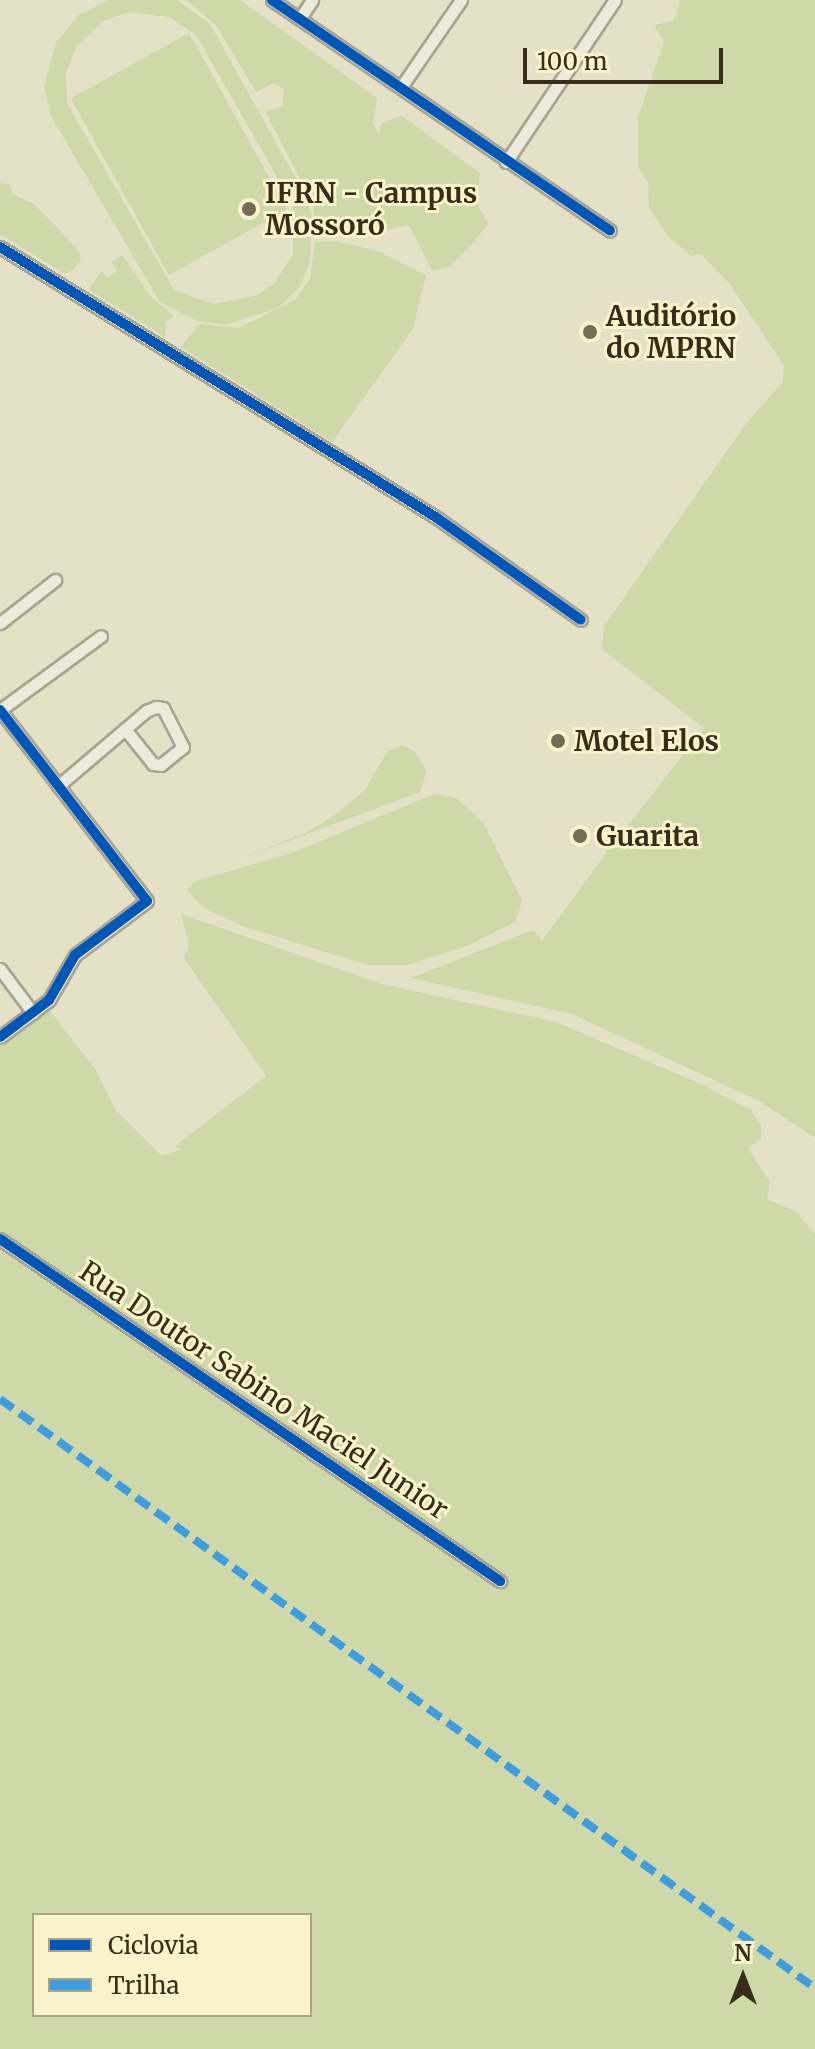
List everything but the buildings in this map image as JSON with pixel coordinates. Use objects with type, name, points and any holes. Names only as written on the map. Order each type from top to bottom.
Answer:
[{"type":"street","points":[[272,0],[610,231]]},
{"type":"street","points":[[300,18],[312,0]]},
{"type":"street","points":[[401,87],[461,0]]},
{"type":"street","points":[[506,162],[615,0]]},
{"type":"street","points":[[0,247],[437,518],[581,620]]},
{"type":"street","points":[[0,623],[55,580]]},
{"type":"street","points":[[0,1037],[49,1000],[75,955],[147,901],[0,710],[101,636]]},
{"type":"street","points":[[58,786],[146,711],[163,708],[183,747],[161,765],[153,764],[125,729]]},
{"type":"street","points":[[0,969],[33,1013]]},
{"type":"street","name":"Rua Doutor Sabino Maciel Junior","points":[[0,1239],[500,1581]]},
{"type":"green space","points":[[108,0],[177,0],[210,24],[305,195],[313,219],[309,265],[299,288],[278,308],[224,325],[197,321],[160,302],[51,116],[44,87],[56,42],[79,15]],"holes":[[[129,12],[169,17],[196,35],[292,203],[293,254],[274,284],[255,296],[213,304],[174,290],[67,103],[66,73],[77,46],[103,21]]]},
{"type":"green space","points":[[186,0],[240,0],[377,98],[373,123],[379,135],[382,123],[402,116],[480,173],[477,203],[488,224],[473,243],[448,268],[432,270],[409,225],[347,237],[316,225],[312,202],[265,111],[282,107],[284,90],[274,83],[256,92],[216,25]]},
{"type":"green space","points":[[681,0],[815,0],[815,1138],[761,1102],[572,1014],[411,978],[533,930],[542,941],[607,852],[603,848],[618,829],[623,832],[704,728],[602,649],[604,626],[748,421],[783,382],[784,365],[729,283],[701,254],[691,256],[668,236],[649,208],[648,182],[638,167],[638,117],[664,42],[654,25],[673,21]]},
{"type":"green space","points":[[189,33],[287,210],[169,275],[71,98]]},
{"type":"green space","points":[[0,183],[10,184],[13,194],[34,204],[79,251],[81,259],[73,270],[65,274],[0,234]]},
{"type":"green space","points":[[334,241],[378,251],[426,275],[413,329],[332,442],[181,347],[199,324],[238,328],[295,300],[310,279],[315,242]]},
{"type":"green space","points":[[122,255],[151,297],[174,316],[166,322],[165,337],[89,290],[101,271],[108,277],[117,271],[112,262]]},
{"type":"green space","points":[[403,745],[415,752],[427,771],[420,792],[229,863],[308,832],[335,815],[365,790],[387,752]]},
{"type":"green space","points":[[434,794],[457,798],[484,824],[522,901],[515,922],[465,947],[406,965],[368,965],[245,927],[205,909],[187,891],[195,881],[292,853]]},
{"type":"green space","points":[[181,914],[382,984],[556,1022],[705,1086],[751,1110],[761,1126],[761,1139],[748,1148],[770,1182],[767,1199],[796,1212],[815,1234],[815,2049],[0,2049],[0,1040],[48,1009],[96,1070],[117,1112],[162,1156],[181,1150],[175,1146],[266,1076],[184,958],[189,944]]},
{"type":"marked path","points":[[0,1399],[815,1988]]},
{"type":"cycle path","points":[[272,0],[610,231]]},
{"type":"cycle path","points":[[0,247],[437,518],[581,620]]},
{"type":"cycle path","points":[[0,710],[147,901],[75,955],[49,1000],[0,1037]]},
{"type":"cycle path","points":[[0,1239],[500,1581]]},
{"type":"place","name":"IFRN - Campus Mossoró","points":[[249,209]]},
{"type":"place","name":"Auditório do MPRN","points":[[590,332]]},
{"type":"place","name":"Motel Elos","points":[[558,741]]},
{"type":"place","name":"Guarita","points":[[580,836]]}]
